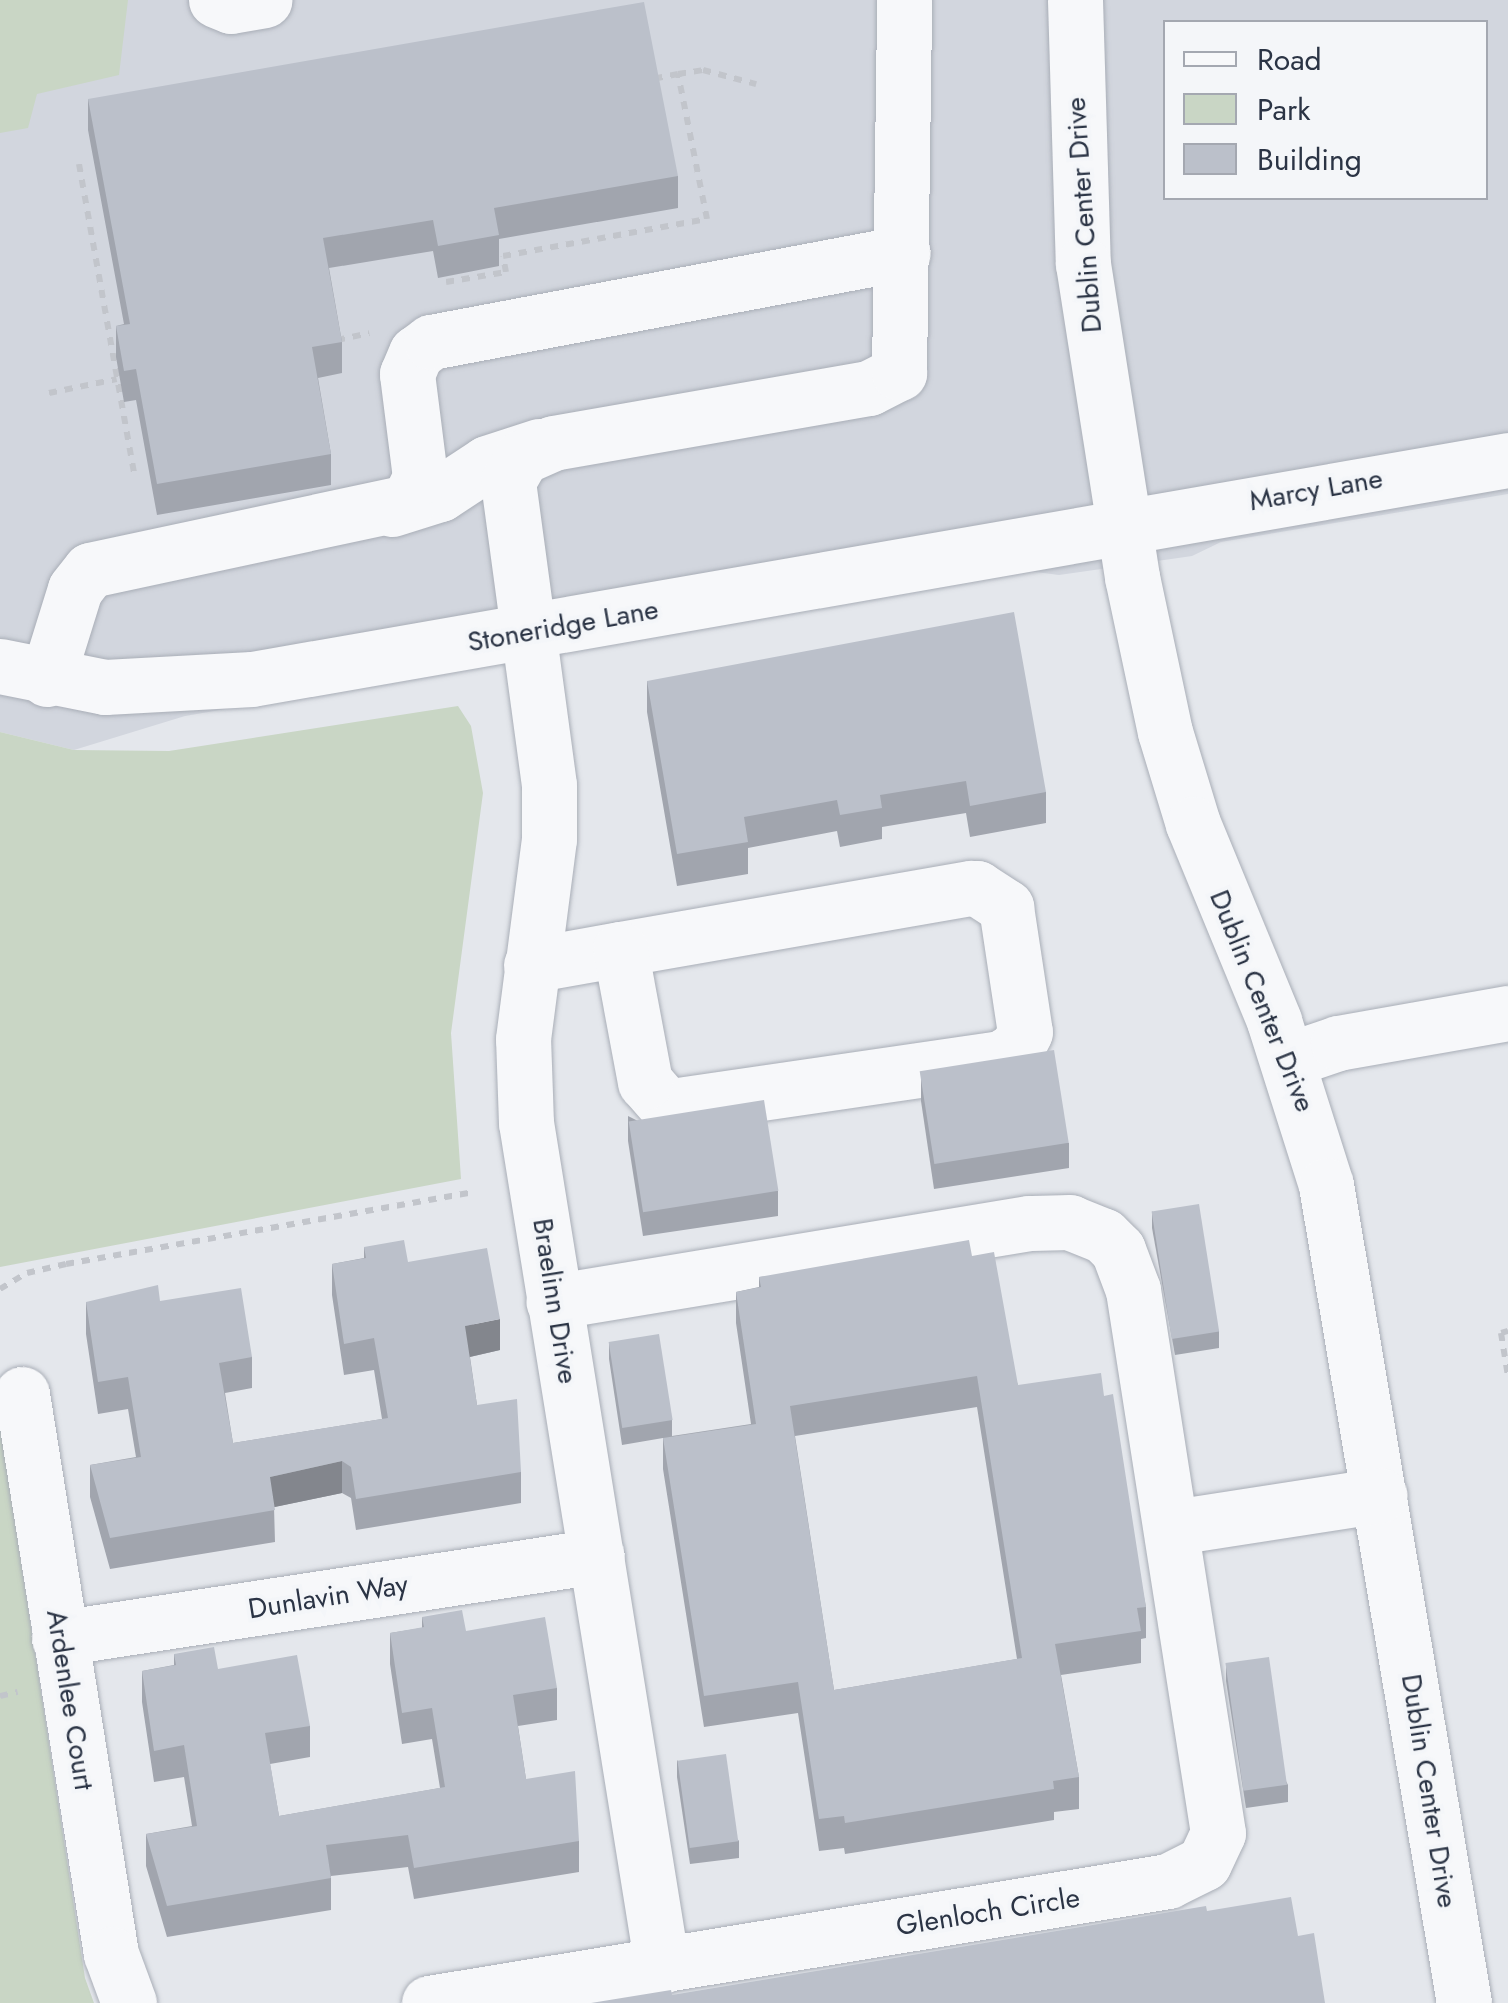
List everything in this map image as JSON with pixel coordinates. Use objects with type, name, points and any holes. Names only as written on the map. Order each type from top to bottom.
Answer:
[{"type":"street","points":[[216,0],[230,6],[264,0]]},
{"type":"street","points":[[23,673],[90,570],[392,509],[440,494],[498,458],[554,443],[889,381],[904,361],[904,0]]},
{"type":"street","name":"Dublin Center Drive","points":[[1075,0],[1083,264],[1148,661],[1179,779],[1288,1060],[1332,1213],[1464,2003]]},
{"type":"street","points":[[392,509],[408,502],[420,484],[407,374],[412,358],[431,342],[903,253]]},
{"type":"street","name":"Braelinn Drive","points":[[554,443],[522,456],[508,481],[533,633],[549,839],[531,965],[522,1077],[554,1302],[662,1966]]},
{"type":"street","name":"Marcy Lane","points":[[1124,524],[1508,460]]},
{"type":"street","name":"Stoneridge Lane","points":[[23,673],[105,687],[206,685],[533,633],[1124,524]]},
{"type":"street","points":[[531,965],[620,949],[981,888],[1000,898],[1008,912],[1024,1036],[1001,1058],[667,1107],[645,1082],[620,949]]},
{"type":"street","points":[[1288,1060],[1338,1043],[1508,1013]]},
{"type":"street","name":"Glenloch Circle","points":[[430,2003],[1150,1885],[1204,1863],[1218,1833],[1219,1806],[1174,1527],[1130,1278],[1118,1250],[1088,1228],[1030,1224],[554,1302]]},
{"type":"street","name":"Ardenlee Court","points":[[22,1394],[111,1954],[129,2003]]},
{"type":"street","points":[[1174,1527],[1380,1495]]},
{"type":"street","name":"Dunlavin Way","points":[[59,1638],[597,1556]]},
{"type":"path","points":[[652,79],[703,70],[756,84]]},
{"type":"path","points":[[446,282],[506,272],[503,256],[707,219],[678,74]]},
{"type":"path","points":[[79,164],[135,477]]},
{"type":"path","points":[[50,393],[118,379]]},
{"type":"path","points":[[0,1289],[54,1266],[470,1193]]},
{"type":"path","points":[[1508,1331],[1500,1333],[1508,1376]]},
{"type":"shaded area","points":[[0,0],[1508,0],[1508,494],[1221,542],[1192,556],[1059,575],[1028,571],[185,716],[74,750],[0,732]]},
{"type":"green space","points":[[0,0],[128,0],[119,75],[37,94],[28,128],[0,133]]},
{"type":"green space","points":[[458,706],[471,726],[483,793],[451,1033],[461,1179],[0,1267],[0,732],[74,750],[169,751]]},
{"type":"green space","points":[[0,1425],[85,1978],[94,2003],[0,2003]]},
{"type":"building","points":[[644,2],[678,176],[494,208],[499,235],[438,246],[433,220],[323,238],[342,342],[312,347],[331,454],[157,484],[136,369],[124,371],[116,326],[130,324],[88,99]]},
{"type":"building","points":[[1014,612],[1046,792],[970,806],[966,781],[880,795],[882,808],[840,815],[837,800],[744,817],[748,842],[677,854],[647,681]]},
{"type":"building","points":[[1054,1050],[1069,1143],[934,1164],[920,1071]]},
{"type":"building","points":[[764,1100],[778,1191],[643,1212],[629,1121]]},
{"type":"building","points":[[1199,1204],[1219,1331],[1172,1339],[1152,1212]]},
{"type":"building","points":[[404,1240],[408,1262],[487,1248],[500,1319],[465,1326],[477,1405],[517,1399],[521,1472],[356,1499],[351,1467],[342,1461],[270,1477],[275,1510],[110,1538],[90,1465],[141,1457],[128,1377],[98,1382],[86,1302],[158,1285],[160,1301],[241,1288],[252,1357],[219,1363],[233,1443],[388,1418],[374,1338],[344,1344],[332,1264],[366,1258],[364,1247]]},
{"type":"building","points":[[969,1240],[972,1256],[994,1252],[1018,1385],[1101,1373],[1104,1396],[1113,1394],[1146,1607],[1137,1608],[1141,1631],[1055,1644],[1079,1777],[1053,1781],[1054,1789],[845,1823],[844,1816],[819,1819],[798,1682],[704,1696],[663,1438],[756,1424],[736,1292],[761,1287],[759,1277]],"holes":[[[977,1376],[1022,1658],[834,1690],[790,1406]]]},
{"type":"building","points":[[659,1334],[673,1420],[622,1428],[609,1342]]},
{"type":"building","points":[[462,1610],[466,1631],[545,1617],[557,1688],[513,1695],[526,1779],[575,1771],[579,1841],[414,1868],[408,1835],[326,1845],[331,1878],[167,1906],[146,1834],[197,1826],[184,1745],[154,1751],[142,1671],[176,1665],[174,1654],[214,1647],[218,1669],[297,1655],[310,1726],[265,1733],[279,1816],[445,1787],[432,1708],[402,1713],[390,1633],[424,1627],[422,1617]]},
{"type":"building","points":[[1269,1657],[1287,1785],[1243,1791],[1225,1663]]},
{"type":"building","points":[[726,1754],[738,1841],[690,1848],[677,1761]]},
{"type":"building","points":[[1291,1897],[1298,1936],[1314,1933],[1325,2003],[591,2003],[671,1990],[672,1995],[1206,1906],[1207,1911]]}]
